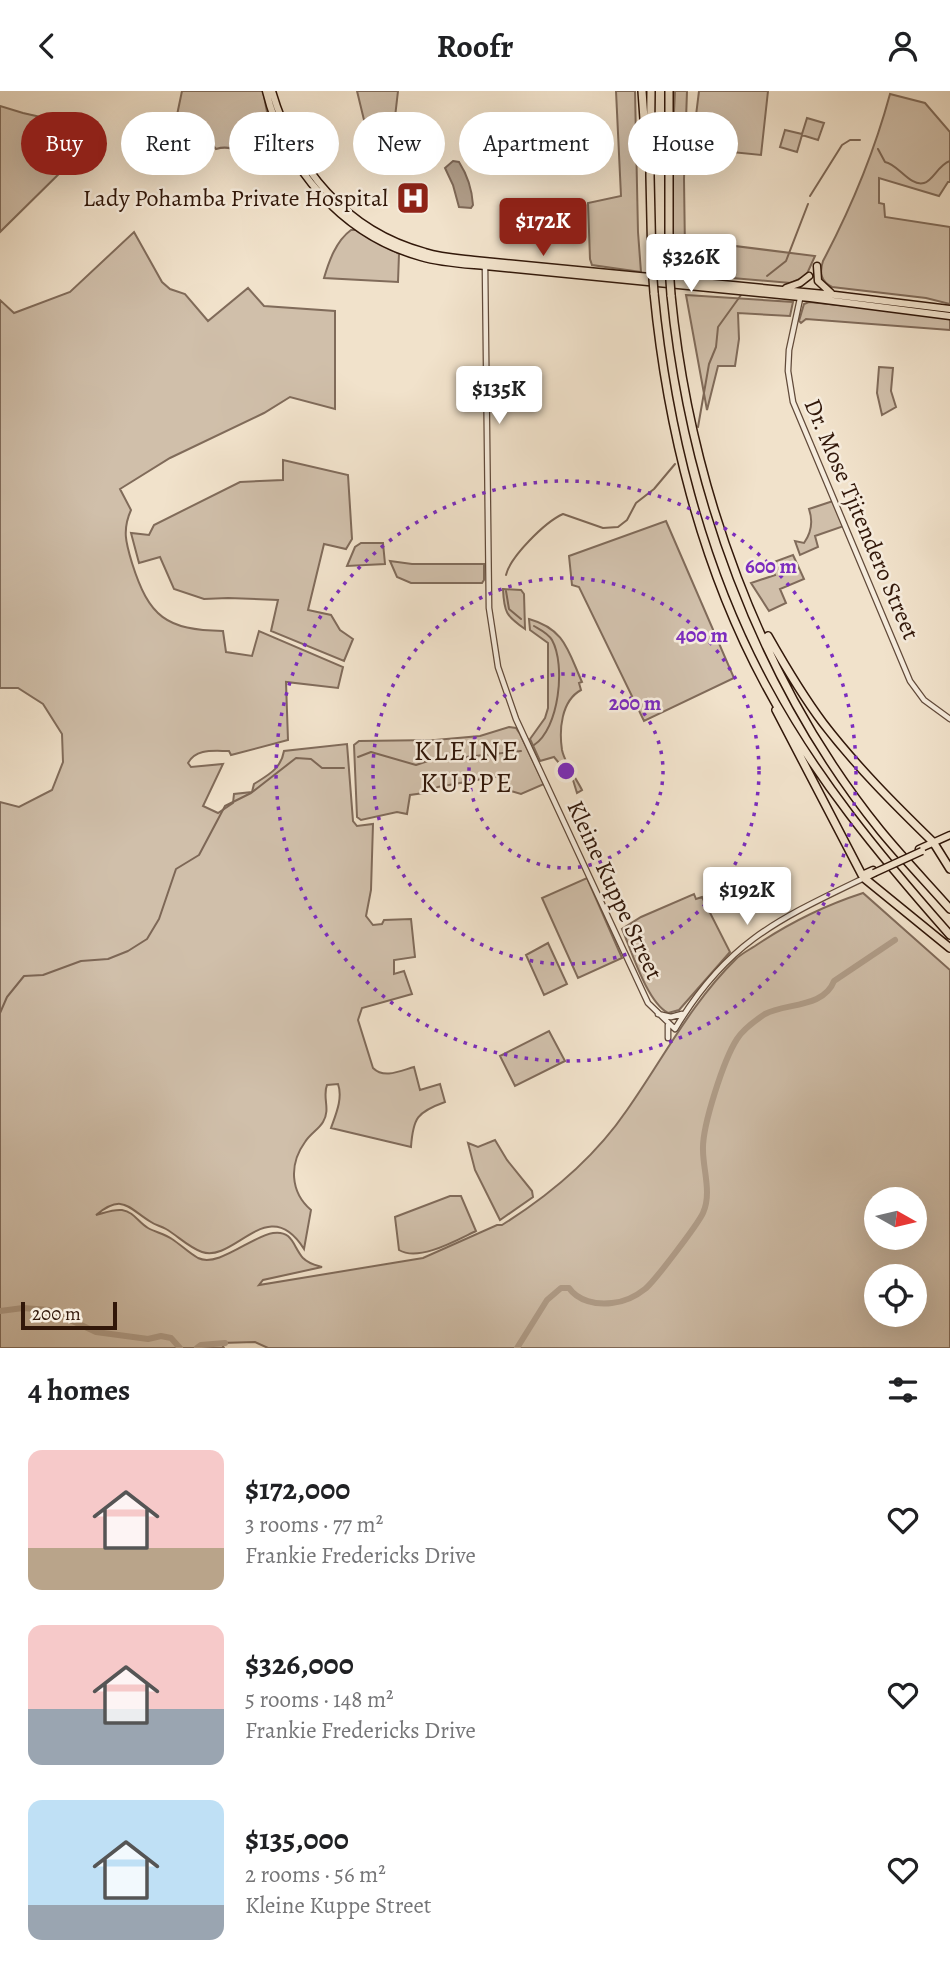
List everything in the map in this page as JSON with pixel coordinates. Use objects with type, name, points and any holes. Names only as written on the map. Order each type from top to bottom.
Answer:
[{"type":"highway","points":[[642,91],[650,176]]},
{"type":"highway","points":[[651,91],[652,265],[667,395],[694,504],[721,585],[778,714],[863,877],[950,948]]},
{"type":"highway","points":[[671,91],[669,266],[677,355],[704,479],[722,538],[751,609],[798,706],[831,760],[880,831],[950,909]]},
{"type":"highway","points":[[751,609],[821,720],[889,800],[934,844],[950,869]]},
{"type":"highway","points":[[765,684],[837,798],[884,860],[950,935]]},
{"type":"main road","points":[[266,91],[286,148],[313,187],[334,209],[372,235],[413,255],[432,260],[781,290],[802,295],[835,295],[950,309]]},
{"type":"main road","points":[[272,91],[284,127],[300,159],[317,184],[352,216],[416,250],[485,264],[802,295],[950,316]]},
{"type":"main road","points":[[817,266],[816,277],[820,284],[835,295]]},
{"type":"main road","points":[[781,290],[800,283],[808,276]]},
{"type":"main road","points":[[863,877],[950,836]]},
{"type":"street","name":"Kleine Kuppe Street","points":[[485,264],[489,608],[496,659],[516,719],[643,994],[657,1014],[672,1027]]},
{"type":"street","name":"Dr. Mose Tjitendero Street","points":[[802,295],[789,356],[788,378],[797,413],[839,507],[910,681],[926,703],[950,719]]},
{"type":"street","points":[[668,1038],[672,1027],[710,976],[750,938],[789,912],[863,877]]},
{"type":"street","points":[[672,1027],[706,984],[733,954],[751,939],[794,912],[863,877]]},
{"type":"street","points":[[657,1014],[671,1017],[682,1014]]},
{"type":"shaded area","points":[[182,91],[263,91],[267,112],[229,112],[229,148],[216,149],[215,112],[178,112]]},
{"type":"shaded area","points":[[357,91],[398,91],[396,112],[362,112]]},
{"type":"shaded area","points":[[616,91],[635,91],[635,112],[628,112],[628,175],[637,175],[641,272],[592,265],[590,259],[588,203],[621,196]]},
{"type":"shaded area","points":[[675,91],[687,91],[686,112],[674,112]]},
{"type":"shaded area","points":[[699,91],[768,91],[761,155],[738,153],[738,112],[696,112]]},
{"type":"shaded area","points":[[890,94],[925,103],[950,132],[950,182],[939,196],[879,178],[879,203],[884,204],[885,217],[950,227],[950,304],[926,298],[832,287],[822,276],[823,261],[861,180]]},
{"type":"shaded area","points":[[0,106],[21,112],[21,175],[58,175],[0,232]]},
{"type":"shaded area","points":[[807,118],[824,123],[818,140],[802,135],[797,152],[780,147],[785,130],[802,134]]},
{"type":"shaded area","points":[[453,161],[459,162],[459,175],[466,175],[471,188],[471,208],[459,207],[445,168]]},
{"type":"shaded area","points":[[672,175],[684,175],[685,251],[671,252]]},
{"type":"shaded area","points":[[351,230],[356,230],[399,254],[398,282],[324,278],[337,246]]},
{"type":"shaded area","points":[[134,232],[162,282],[170,289],[185,294],[208,321],[248,288],[264,306],[335,311],[335,409],[290,397],[264,413],[170,458],[120,489],[131,510],[126,530],[127,543],[145,596],[162,617],[187,628],[223,631],[226,652],[252,656],[259,631],[343,667],[338,688],[286,682],[288,740],[231,755],[229,751],[206,751],[191,758],[188,763],[191,767],[223,764],[203,806],[218,813],[233,803],[234,794],[252,792],[254,784],[277,767],[284,751],[347,744],[353,821],[357,826],[373,824],[371,890],[366,916],[373,925],[382,924],[384,920],[411,919],[415,957],[394,960],[394,974],[404,971],[412,994],[362,1008],[358,1020],[373,1068],[387,1074],[414,1067],[420,1090],[440,1084],[445,1102],[428,1109],[418,1117],[413,1129],[411,1147],[331,1128],[340,1095],[338,1084],[327,1085],[325,1117],[307,1139],[294,1168],[299,1195],[311,1210],[304,1249],[291,1233],[278,1227],[252,1233],[214,1253],[202,1252],[125,1205],[113,1205],[96,1215],[115,1210],[126,1211],[148,1228],[169,1237],[198,1258],[206,1260],[225,1255],[265,1235],[285,1234],[305,1260],[322,1267],[263,1280],[259,1285],[423,1258],[502,1225],[554,1188],[601,1144],[627,1110],[691,1013],[736,959],[796,921],[863,893],[950,970],[950,1348],[268,1348],[255,1342],[221,1343],[224,1348],[0,1348],[0,802],[19,807],[52,790],[63,762],[62,734],[43,704],[18,688],[0,688],[0,300],[14,313],[70,292]]},
{"type":"shaded area","points":[[687,240],[815,256],[806,276],[791,283],[686,274]]},
{"type":"shaded area","points":[[686,295],[793,302],[790,316],[738,313],[739,339],[735,366],[718,366],[707,410]]},
{"type":"shaded area","points":[[809,302],[950,319],[950,330],[806,319],[801,323],[799,321],[804,304]]},
{"type":"shaded area","points":[[879,367],[893,368],[891,391],[896,407],[882,415],[877,393]]},
{"type":"shaded area","points":[[283,460],[348,475],[352,539],[346,549],[324,544],[308,610],[331,615],[340,630],[353,639],[344,661],[271,631],[278,600],[204,599],[174,589],[160,557],[139,563],[131,533],[149,535],[154,525],[240,482],[283,480]]},
{"type":"shaded area","points":[[833,501],[844,526],[815,536],[818,547],[800,555],[795,541],[804,543],[809,535],[809,509]]},
{"type":"shaded area","points":[[666,521],[734,678],[644,721],[579,587],[572,585],[569,556]]},
{"type":"shaded area","points":[[361,543],[383,543],[385,564],[347,566],[355,547]]},
{"type":"shaded area","points":[[793,555],[804,579],[780,589],[786,603],[769,611],[751,583],[775,575],[771,563]]},
{"type":"shaded area","points":[[390,561],[412,564],[484,564],[484,580],[482,583],[411,583],[397,577]]},
{"type":"shaded area","points":[[503,589],[521,590],[524,594],[525,629],[507,613]]},
{"type":"shaded area","points":[[529,619],[541,623],[558,635],[569,651],[582,682],[579,683],[581,690],[574,695],[565,709],[561,734],[563,755],[582,790],[577,793],[573,780],[554,757],[540,761],[530,739],[545,718],[548,708],[548,643],[530,630]]},
{"type":"shaded area","points":[[509,727],[516,728],[520,734],[544,784],[521,794],[503,791],[499,776],[410,795],[407,814],[397,812],[361,820],[357,817],[354,745],[359,741],[435,740],[480,736]]},
{"type":"shaded area","points":[[587,878],[622,958],[578,978],[542,898]]},
{"type":"shaded area","points":[[694,894],[696,899],[702,897],[730,952],[679,1010],[668,1013],[660,1007],[647,988],[622,929],[641,917]]},
{"type":"shaded area","points":[[548,943],[567,984],[544,995],[526,955]]},
{"type":"shaded area","points":[[549,1031],[565,1061],[515,1086],[500,1056]]},
{"type":"shaded area","points":[[495,1140],[532,1191],[533,1197],[500,1220],[475,1170],[468,1143],[478,1147]]},
{"type":"shaded area","points":[[450,1196],[461,1196],[476,1231],[427,1252],[407,1253],[399,1250],[395,1217]]},
{"type":"waterway","points":[[810,196],[842,145],[850,140],[860,140]]},
{"type":"waterway","points":[[878,149],[885,162],[919,183],[927,182],[950,161]]},
{"type":"waterway","points":[[767,276],[786,261],[808,204]]},
{"type":"waterway","points":[[698,427],[718,327],[741,295]]},
{"type":"waterway","points":[[506,575],[514,559],[529,541],[547,524],[563,514],[603,528],[618,527],[627,520],[636,503],[654,489],[675,464]]},
{"type":"waterway","points":[[506,591],[509,609],[521,619]]},
{"type":"waterway","points":[[534,626],[552,640],[559,665],[559,680],[558,696],[549,725],[543,737],[534,745]]},
{"type":"waterway","points":[[358,757],[371,752],[416,765],[428,761],[521,751]]},
{"type":"waterway","points":[[0,1013],[7,997],[24,976],[43,975],[81,961],[108,959],[147,939],[159,919],[176,869],[199,855],[225,806],[251,793],[296,758],[311,759],[322,768],[344,768]]},
{"type":"waterway","points":[[517,1348],[547,1300],[561,1288],[569,1288],[588,1301],[606,1303],[629,1299],[650,1284],[685,1240],[706,1205],[703,1150],[706,1125],[720,1077],[737,1039],[765,1014],[822,996],[834,981],[895,940]]},
{"type":"waterway","points":[[0,1311],[23,1308],[49,1310],[96,1332],[148,1339],[161,1336],[171,1338],[180,1348]]},
{"type":"waterway","points":[[197,1348],[201,1345],[225,1343]]},
{"type":"place","name":"Lady Pohamba Private Hospital","points":[[413,198]]},
{"type":"district","name":"KLEINE KUPPE","points":[[467,766]]}]
